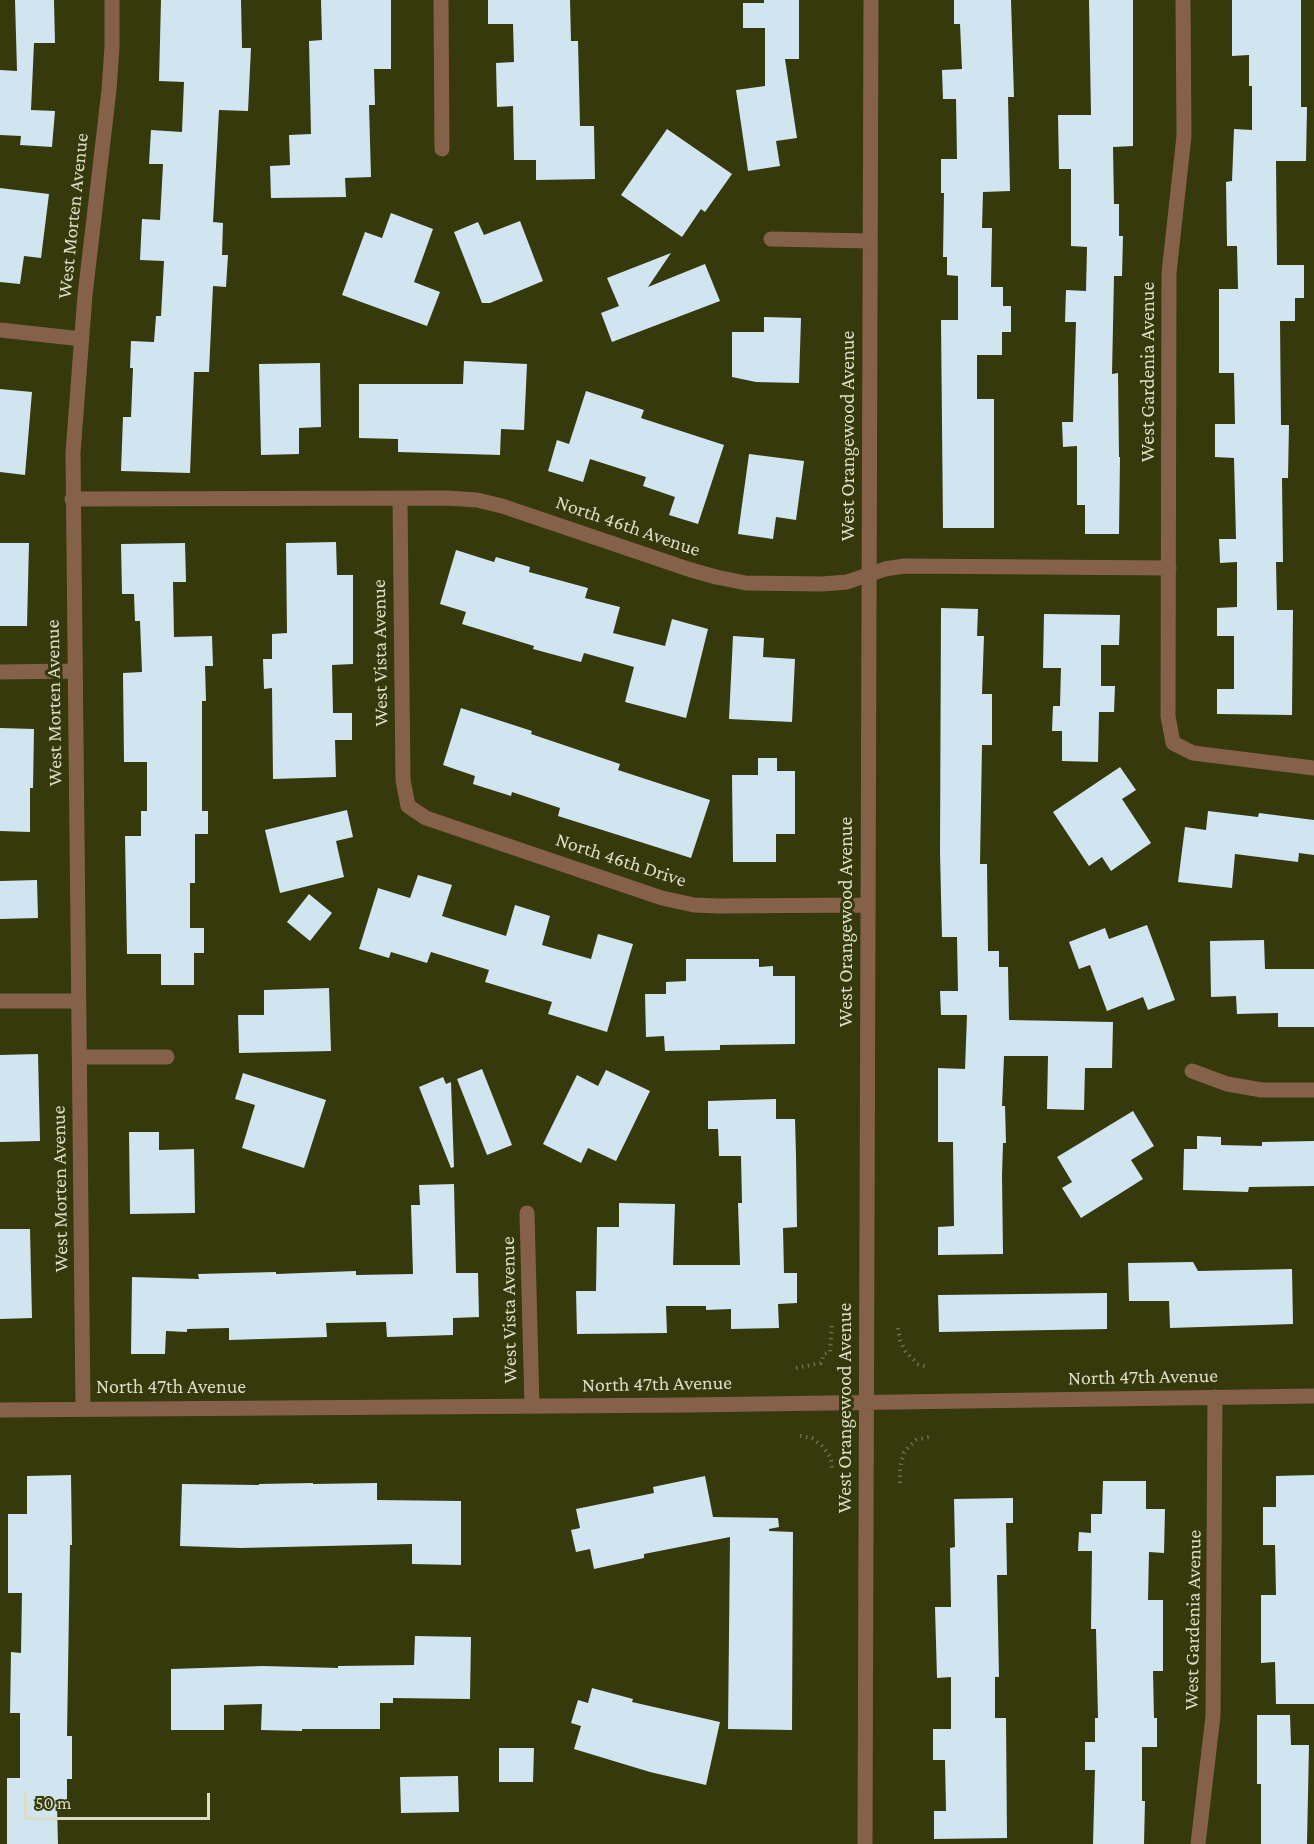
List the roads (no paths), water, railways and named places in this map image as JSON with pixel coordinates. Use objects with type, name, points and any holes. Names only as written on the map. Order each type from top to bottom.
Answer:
[{"type":"street","name":"West Morten Avenue","points":[[83,1408],[72,499],[76,391],[109,90],[112,0]]},
{"type":"street","points":[[441,0],[442,149]]},
{"type":"street","name":"West Orangewood Avenue","points":[[865,1844],[871,0]]},
{"type":"street","name":"West Gardenia Avenue","points":[[1183,0],[1184,136],[1169,273],[1168,716],[1173,744],[1193,753],[1314,768]]},
{"type":"street","points":[[771,239],[870,241]]},
{"type":"street","points":[[0,330],[82,339]]},
{"type":"street","name":"North 46th Avenue","points":[[72,499],[400,498],[477,500],[502,506],[716,578],[746,583],[830,584],[847,582],[904,566],[1169,568]]},
{"type":"street","name":"West Vista Avenue","points":[[400,498],[403,780],[408,806]]},
{"type":"street","points":[[0,672],[75,671]]},
{"type":"street","name":"North 46th Drive","points":[[408,806],[426,818],[662,898],[694,905],[867,905]]},
{"type":"street","points":[[0,1001],[78,1001]]},
{"type":"street","points":[[80,1057],[167,1057]]},
{"type":"street","points":[[1192,1071],[1227,1084],[1262,1090],[1314,1090]]},
{"type":"street","name":"West Vista Avenue","points":[[527,1213],[532,1406]]},
{"type":"street","name":"West Gardenia Avenue","points":[[1198,1844],[1213,1716],[1215,1396]]},
{"type":"street","name":"North 47th Avenue","points":[[0,1410],[1314,1396]]}]
